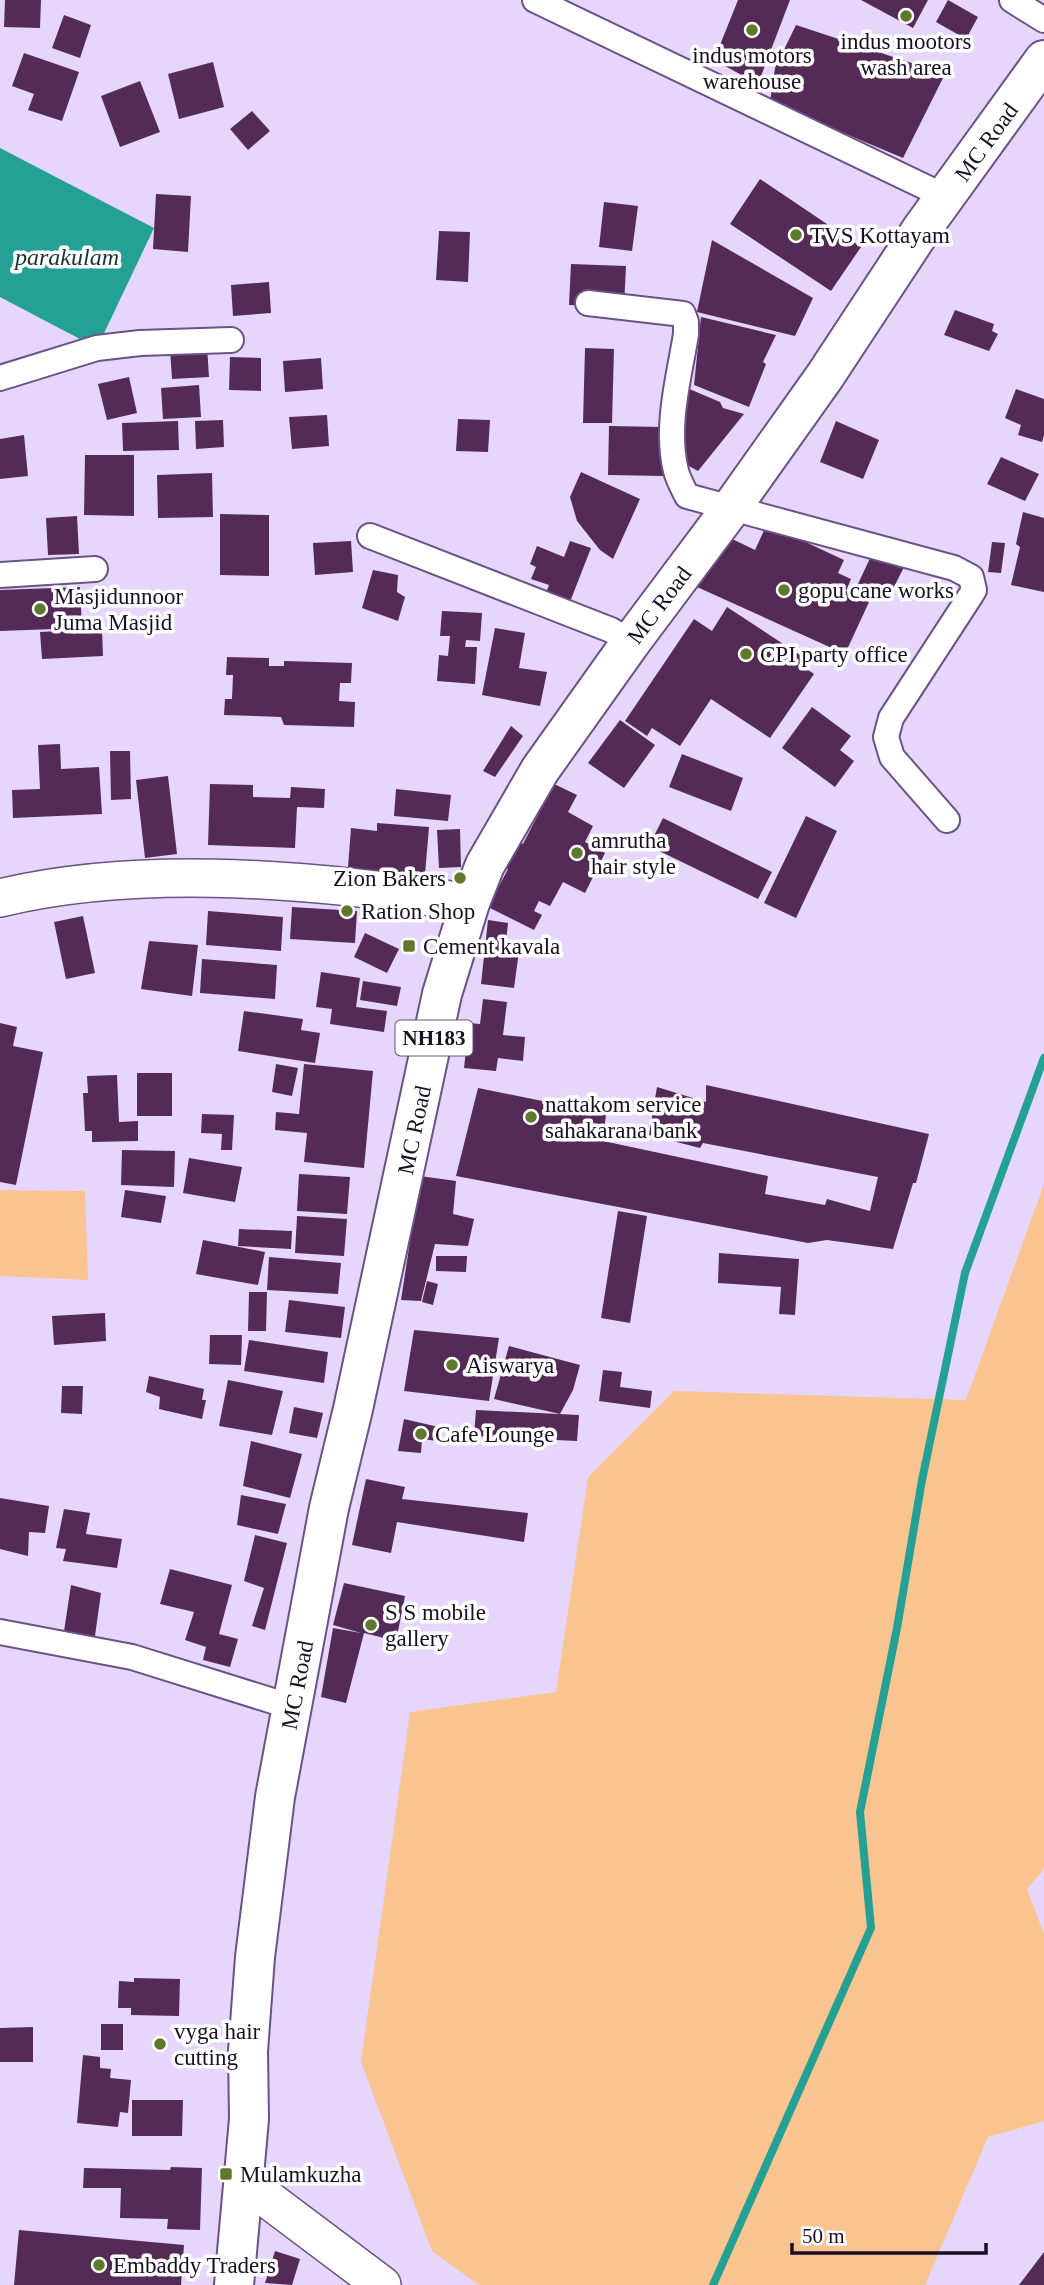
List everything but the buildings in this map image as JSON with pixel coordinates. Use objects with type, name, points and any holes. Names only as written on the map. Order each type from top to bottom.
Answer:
[{"type":"highway","name":"MC Road","points":[[234,2285],[245,2182],[249,2119],[248,2051],[255,1957],[275,1797],[329,1508],[353,1409],[442,994],[470,903],[485,865],[540,770],[825,376],[922,230],[1044,60]]},
{"type":"main road","points":[[0,898],[37,889],[138,880],[226,879],[388,890],[470,903]]},
{"type":"main road","points":[[245,2182],[382,2285]]},
{"type":"street","points":[[535,0],[946,197]]},
{"type":"street","points":[[1012,0],[1044,20]]},
{"type":"street","points":[[588,303],[682,314],[686,322],[686,334],[672,443],[676,473],[687,496],[954,568],[971,577],[974,590],[891,718],[886,737],[892,757],[947,820]]},
{"type":"street","points":[[0,379],[97,348],[141,343],[231,340]]},
{"type":"street","points":[[370,536],[611,630],[631,642]]},
{"type":"street","points":[[0,575],[95,569]]},
{"type":"street","points":[[0,1632],[131,1657],[292,1707]]},
{"type":"shaded area","points":[[1044,1184],[1044,1869],[1027,1889],[1044,1934],[1044,2121],[988,2137],[925,2285],[479,2285],[432,2251],[361,2062],[410,1712],[556,1692],[588,1477],[674,1391],[966,1400]]},
{"type":"shaded area","points":[[0,1190],[85,1191],[88,1280],[0,1276]]},
{"type":"water","name":"parakulam","points":[[0,148],[154,228],[97,348],[0,297]]},
{"type":"waterway","points":[[713,2285],[871,1928],[860,1812],[897,1628],[922,1480],[965,1273],[1044,1058]]},
{"type":"place","name":"indus mootors wash area","points":[[906,16]]},
{"type":"place","name":"indus motors warehouse","points":[[752,30]]},
{"type":"place","name":"TVS Kottayam","points":[[796,235]]},
{"type":"place","name":"gopu cane works","points":[[784,590]]},
{"type":"place","name":"Masjidunnoor Juma Masjid","points":[[40,609]]},
{"type":"place","name":"CPI party office","points":[[746,654]]},
{"type":"place","name":"amrutha hair style","points":[[577,853]]},
{"type":"place","name":"Zion Bakers","points":[[460,878]]},
{"type":"place","name":"Ration Shop","points":[[347,911]]},
{"type":"place","name":"Cement kavala","points":[[409,946]]},
{"type":"place","name":"nattakom service sahakarana bank","points":[[531,1117]]},
{"type":"place","name":"Aiswarya","points":[[452,1365]]},
{"type":"place","name":"Cafe Lounge","points":[[421,1434]]},
{"type":"place","name":"S S mobile gallery","points":[[371,1625]]},
{"type":"place","name":"vyga hair cutting","points":[[160,2044]]},
{"type":"place","name":"Mulamkuzha","points":[[226,2174]]},
{"type":"place","name":"Embaddy Traders","points":[[99,2265]]}]
